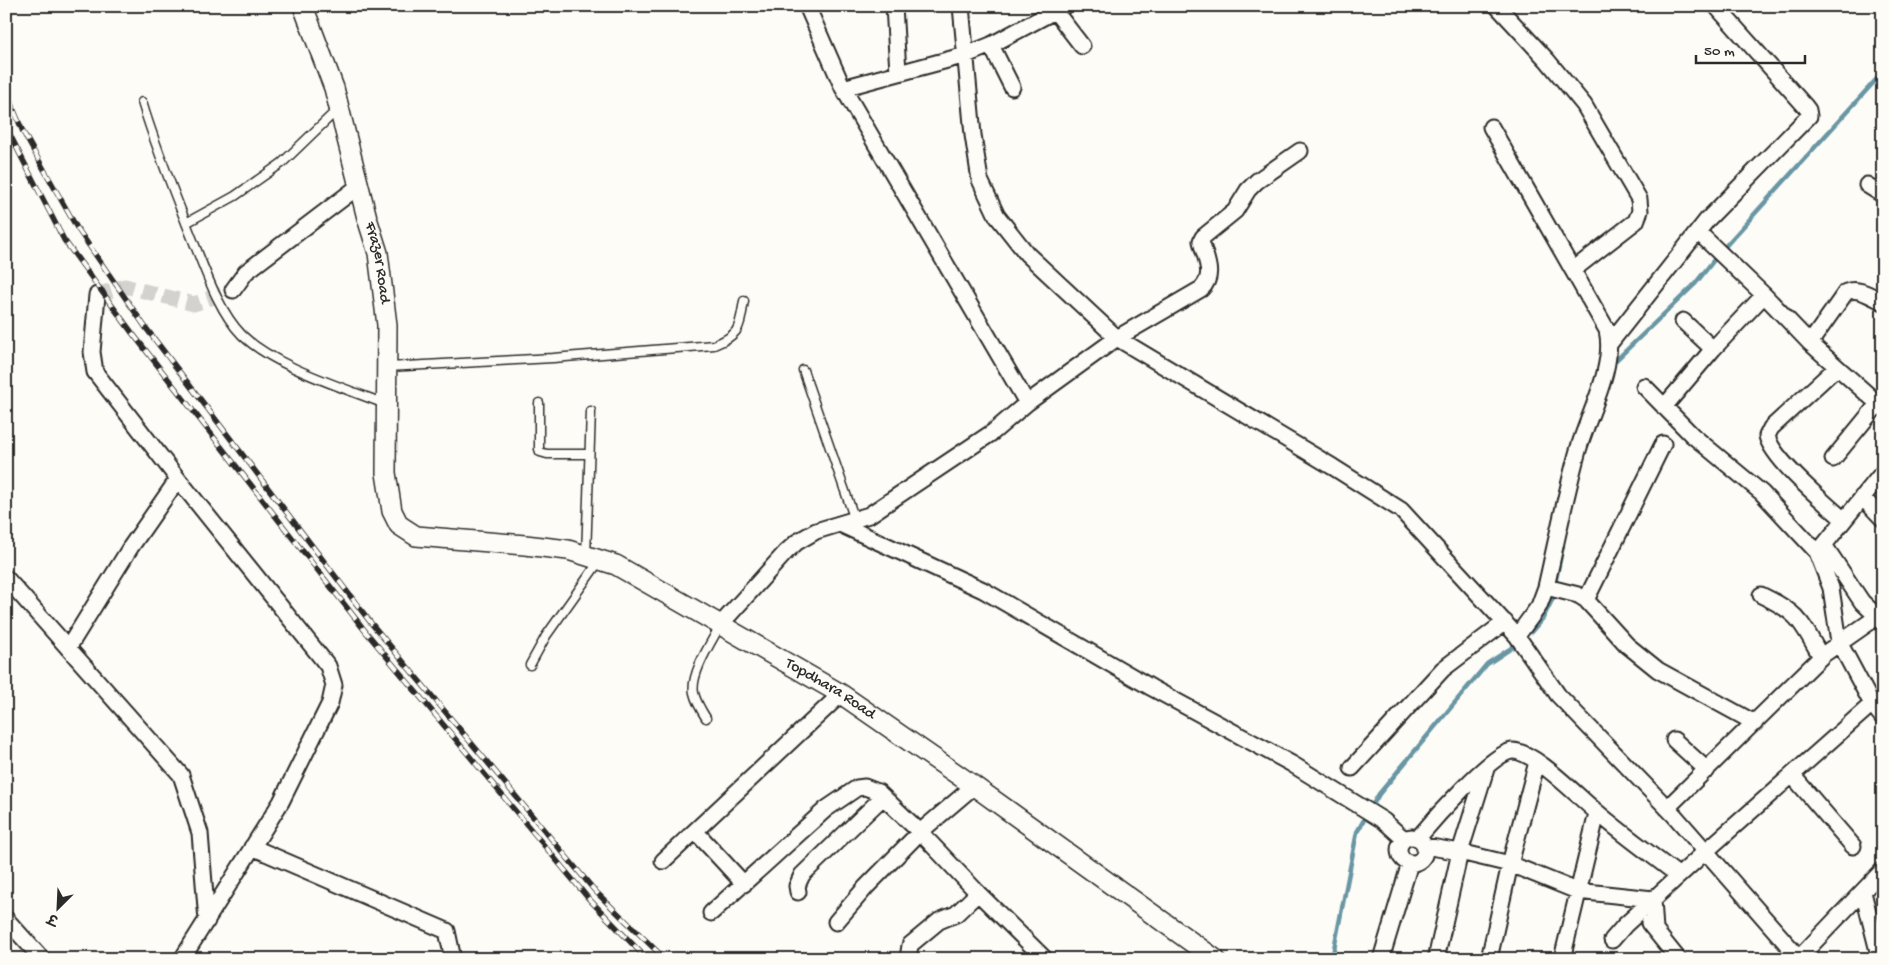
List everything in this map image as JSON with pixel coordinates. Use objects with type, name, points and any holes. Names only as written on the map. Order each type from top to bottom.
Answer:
[{"type":"street","name":"Frazer Road","points":[[303,6],[334,88],[378,253],[387,325],[386,473],[392,511],[399,526]]},
{"type":"street","points":[[807,6],[843,88],[1027,403]]},
{"type":"street","points":[[894,6],[898,72]]},
{"type":"street","points":[[961,6],[973,135],[980,180],[997,216],[1026,254],[1117,338],[1333,467],[1401,510],[1517,636],[1558,695],[1667,808],[1800,958],[1883,870]]},
{"type":"street","points":[[1497,6],[1547,60],[1584,105],[1639,199],[1640,212],[1636,221],[1573,270]]},
{"type":"street","points":[[1610,343],[1698,232],[1809,116],[1805,106],[1716,6]]},
{"type":"street","points":[[843,88],[966,55],[1060,9],[1082,46]]},
{"type":"street","points":[[990,44],[1012,87]]},
{"type":"street","points":[[1491,127],[1607,330],[1610,343],[1602,380],[1577,454],[1546,587],[1539,606],[1517,636]]},
{"type":"street","points":[[721,624],[786,552],[798,542],[816,531],[869,515],[993,432],[1027,403],[1117,338],[1202,289],[1209,278],[1209,268],[1201,241],[1203,237],[1236,211],[1248,190],[1257,181],[1300,151]]},
{"type":"street","points":[[1867,185],[1883,195]]},
{"type":"street","points":[[233,290],[246,272],[359,186]]},
{"type":"street","points":[[1698,232],[1764,295],[1810,344],[1880,406],[1833,459]]},
{"type":"street","points":[[1810,344],[1846,292],[1852,290],[1860,291],[1883,302]]},
{"type":"street","points":[[98,294],[92,352],[95,372],[328,666],[334,685],[330,703],[281,802],[207,921],[187,957]]},
{"type":"street","points":[[1664,407],[1713,349],[1764,295]]},
{"type":"street","points":[[1683,321],[1713,349]]},
{"type":"street","points":[[1836,368],[1771,428],[1767,436],[1772,448],[1802,482],[1844,520]]},
{"type":"street","points":[[1644,386],[1692,435],[1762,493],[1820,548],[1862,602],[1880,620],[1829,650],[1667,808]]},
{"type":"street","points":[[1586,600],[1663,444]]},
{"type":"street","points":[[1820,548],[1883,472]]},
{"type":"street","points":[[68,648],[130,548],[178,479]]},
{"type":"street","points":[[1862,497],[1883,519]]},
{"type":"street","points":[[847,522],[983,590],[1152,688],[1292,764],[1416,841],[1510,864],[1577,891],[1653,900]]},
{"type":"street","name":"Topdhara Road","points":[[399,526],[416,536],[525,544],[568,550],[616,565],[841,694],[974,786],[1214,959]]},
{"type":"street","points":[[1820,548],[1832,588],[1829,650]]},
{"type":"street","points":[[6,578],[181,775],[200,833],[207,921]]},
{"type":"street","points":[[1546,587],[1578,595],[1586,600],[1627,644],[1658,670],[1754,723]]},
{"type":"street","points":[[1761,595],[1793,613],[1829,650],[1883,718]]},
{"type":"street","points":[[1352,768],[1444,669],[1505,622]]},
{"type":"street","points":[[663,862],[841,694]]},
{"type":"street","points":[[1612,940],[1640,911],[1872,704]]},
{"type":"street","points":[[1674,740],[1707,770]]},
{"type":"street","points":[[1416,841],[1423,856],[1416,862],[1410,863],[1401,858],[1399,848],[1416,841],[1445,808],[1497,757],[1512,751],[1520,752],[1556,775],[1597,813],[1680,876]]},
{"type":"street","points":[[1489,959],[1510,864],[1538,762]]},
{"type":"street","points":[[1436,959],[1460,852],[1486,767]]},
{"type":"street","points":[[1792,775],[1853,846]]},
{"type":"street","points":[[836,922],[866,887],[920,832],[974,786]]},
{"type":"street","points":[[711,913],[826,809],[856,788],[865,787],[878,792],[920,832],[1038,957]]},
{"type":"street","points":[[798,892],[797,886],[802,875],[883,797]]},
{"type":"street","points":[[1562,959],[1597,813]]},
{"type":"street","points":[[696,832],[744,884]]},
{"type":"street","points":[[252,847],[447,931],[453,959]]},
{"type":"street","points":[[1382,959],[1410,863]]},
{"type":"street","points":[[1863,892],[1880,959]]},
{"type":"street","points":[[908,959],[910,945],[939,921],[956,914],[978,893]]},
{"type":"street","points":[[1653,900],[1655,930]]},
{"type":"street","points":[[1640,911],[1678,959]]},
{"type":"street","points":[[7,921],[42,959]]},
{"type":"lane","points":[[142,102],[150,130],[186,224],[218,300],[241,334],[260,349],[285,364],[387,405]]},
{"type":"lane","points":[[186,224],[235,196],[282,163],[340,108]]},
{"type":"lane","points":[[387,367],[553,358],[714,345],[731,338],[739,324],[744,300]]},
{"type":"lane","points":[[803,370],[847,522]]},
{"type":"lane","points":[[539,403],[540,452],[547,454],[589,454]]},
{"type":"lane","points":[[530,665],[593,558],[589,454],[590,411]]},
{"type":"lane","points":[[706,718],[697,703],[693,691],[697,671],[721,624]]},
{"type":"waterway","points":[[1611,365],[1695,284],[1721,251],[1883,72]]},
{"type":"waterway","points":[[1556,579],[1563,546]]},
{"type":"waterway","points":[[1531,632],[1543,618],[1554,596]]},
{"type":"waterway","points":[[1332,959],[1357,832],[1379,794],[1487,664],[1516,645]]},
{"type":"tunnel","points":[[97,295],[125,286],[194,304],[233,290]]},
{"type":"railway","points":[[6,91],[23,132],[77,228],[146,328],[371,623],[595,891],[665,959]]},
{"type":"railway","points":[[6,127],[64,240],[133,334],[366,632],[588,898],[647,959]]}]
